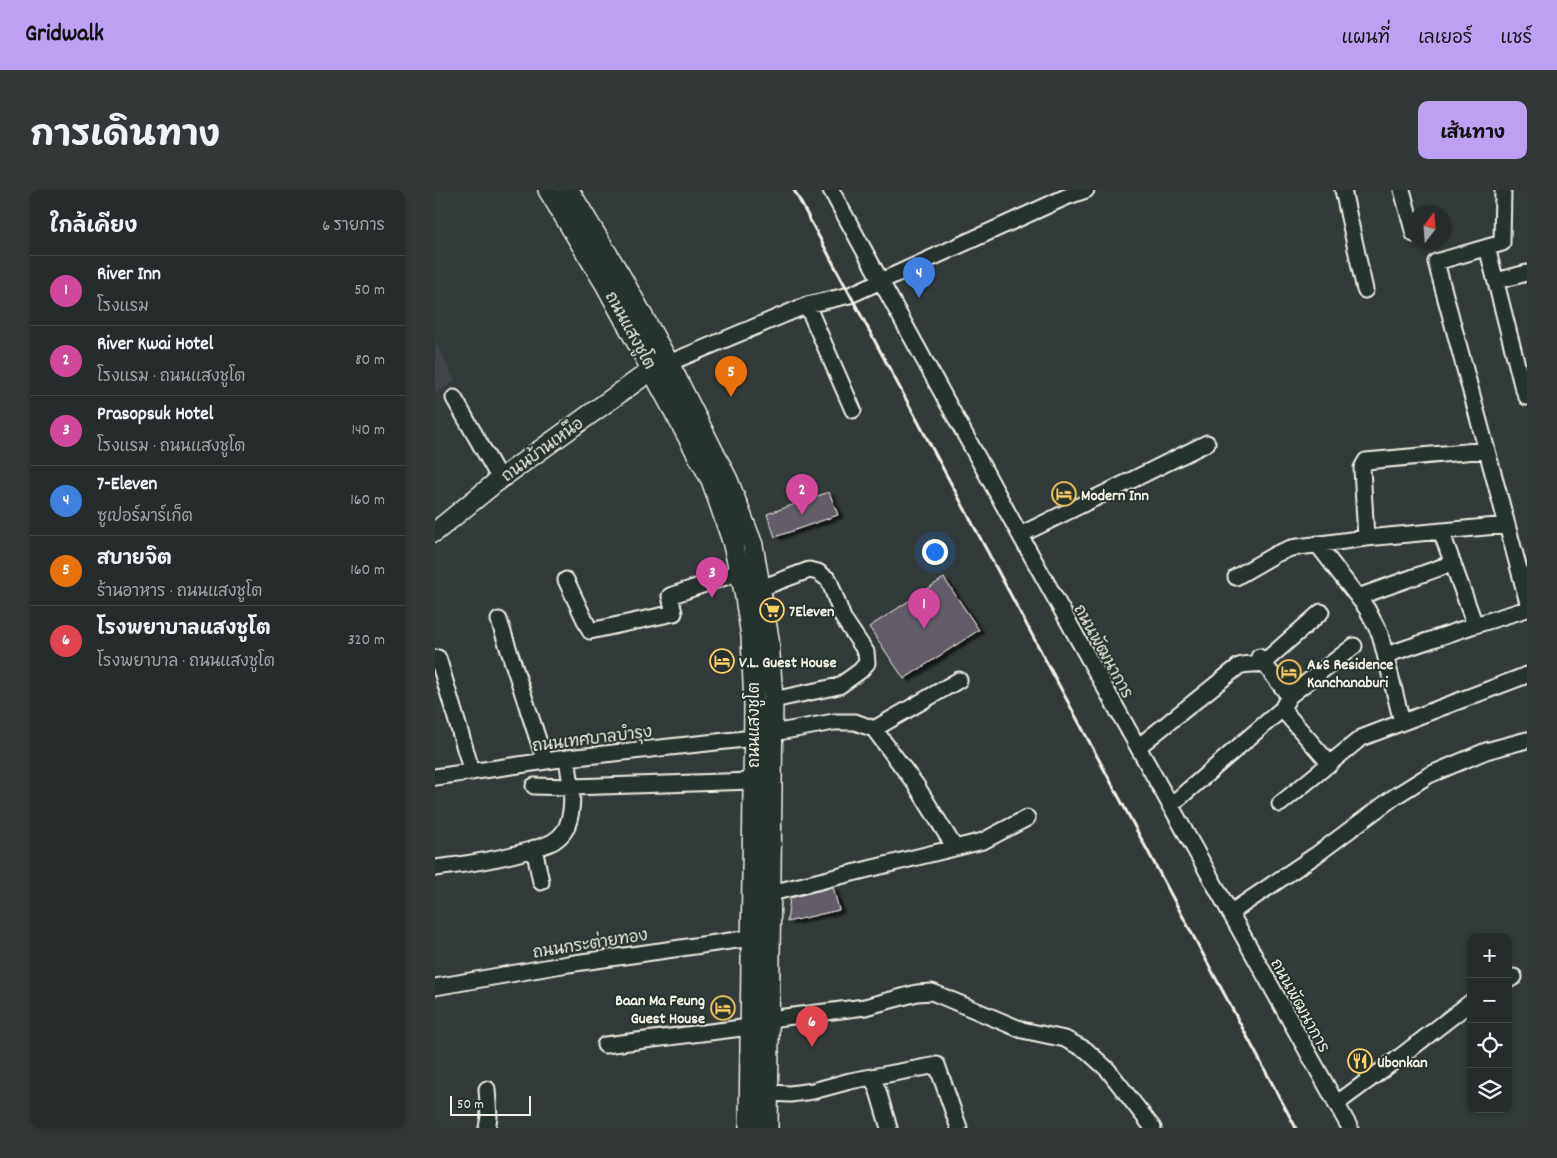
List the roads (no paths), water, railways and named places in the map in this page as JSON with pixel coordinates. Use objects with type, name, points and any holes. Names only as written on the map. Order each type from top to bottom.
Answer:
[{"type":"main road","name":"ถนนแสงชูโต","points":[[569,190],[623,278],[711,480],[732,541],[740,572],[753,590],[769,638],[773,733],[768,1128]]},
{"type":"main road","name":"ถนนแสงชูโต","points":[[552,191],[605,284],[661,366],[728,480],[753,545],[751,636],[754,738],[749,1128]]},
{"type":"main road","name":"ถนนบ้านเหนือ","points":[[435,532],[500,479],[661,366]]},
{"type":"street","name":"ถนนพัฒนาการ","points":[[831,190],[1019,535],[1350,1128]]},
{"type":"street","points":[[661,366],[807,305],[850,296],[1086,190]]},
{"type":"street","points":[[1343,190],[1365,290]]},
{"type":"street","points":[[1402,190],[1407,207]]},
{"type":"street","points":[[1503,190],[1502,243],[1436,262],[1527,600]]},
{"type":"street","points":[[1487,247],[1527,397]]},
{"type":"street","points":[[1496,281],[1527,273]]},
{"type":"street","points":[[807,305],[853,410]]},
{"type":"street","points":[[453,398],[500,479]]},
{"type":"street","points":[[1019,535],[1207,443]]},
{"type":"street","points":[[1366,538],[1362,468],[1366,461],[1487,450]]},
{"type":"street","points":[[1236,578],[1276,554],[1291,548],[1366,538],[1507,525]]},
{"type":"street","points":[[1441,532],[1475,625]]},
{"type":"street","points":[[1317,544],[1367,609],[1380,634],[1402,722]]},
{"type":"street","points":[[1358,598],[1453,563]]},
{"type":"street","points":[[753,590],[809,570],[818,572],[829,580],[843,618],[866,652],[867,657],[867,663],[860,671],[839,686],[773,700]]},
{"type":"street","points":[[567,580],[590,631],[674,613],[670,596],[740,572]]},
{"type":"street","points":[[1386,655],[1527,609]]},
{"type":"street","points":[[1138,747],[1239,666],[1245,664],[1255,665],[1321,612]]},
{"type":"street","points":[[499,620],[545,761]]},
{"type":"street","points":[[1170,806],[1286,703],[1354,646]]},
{"type":"street","points":[[438,658],[472,772]]},
{"type":"street","points":[[1261,660],[1286,703],[1329,764]]},
{"type":"street","points":[[1280,804],[1361,738],[1527,675]]},
{"type":"street","points":[[874,729],[959,680]]},
{"type":"street","points":[[773,733],[834,722],[855,722],[874,729],[917,785],[955,848]]},
{"type":"street","name":"ถนนเทศบาลบำรุง","points":[[435,777],[567,758],[754,738]]},
{"type":"street","points":[[1230,913],[1316,855],[1394,797],[1429,775],[1486,751],[1527,740]]},
{"type":"street","points":[[435,868],[522,852],[549,844],[558,839],[564,832],[571,811],[571,787],[567,758]]},
{"type":"street","points":[[534,786],[571,787],[753,781]]},
{"type":"street","points":[[771,893],[990,838],[1027,818]]},
{"type":"street","points":[[534,848],[541,882]]},
{"type":"street","name":"ถนนกระต่ายทอง","points":[[435,987],[568,964],[751,938]]},
{"type":"street","points":[[769,1019],[865,1007],[917,993],[932,992],[1022,1030],[1065,1039],[1087,1050],[1108,1070],[1153,1128]]},
{"type":"street","points":[[1336,1104],[1467,1005]]},
{"type":"street","points":[[605,1045],[750,1027]]},
{"type":"street","points":[[768,1093],[790,1094],[813,1091],[872,1077],[937,1065],[959,1128]]},
{"type":"street","points":[[872,1077],[889,1128]]},
{"type":"street","points":[[487,1089],[489,1118],[487,1128]]},
{"type":"railway","points":[[794,190],[1296,1128]]},
{"type":"place","name":"7-Eleven","points":[[919,298]]},
{"type":"place","name":"สบายจิต","points":[[731,397]]},
{"type":"place","name":"Modern Inn","points":[[1064,494]]},
{"type":"place","name":"River Kwai Hotel","points":[[802,515]]},
{"type":"place","name":"Prasopsuk Hotel","points":[[712,598]]},
{"type":"place","name":"7Eleven","points":[[772,610]]},
{"type":"place","name":"River Inn","points":[[924,629]]},
{"type":"place","name":"V.L. Guest House","points":[[722,661]]},
{"type":"place","name":"A&S Residence Kanchanaburi","points":[[1289,672]]},
{"type":"place","name":"Baan Ma Feung Guest House","points":[[723,1008]]},
{"type":"place","name":"โรงพยาบาลแสงชูโต","points":[[812,1047]]},
{"type":"place","name":"Ubonkan","points":[[1360,1061]]}]
